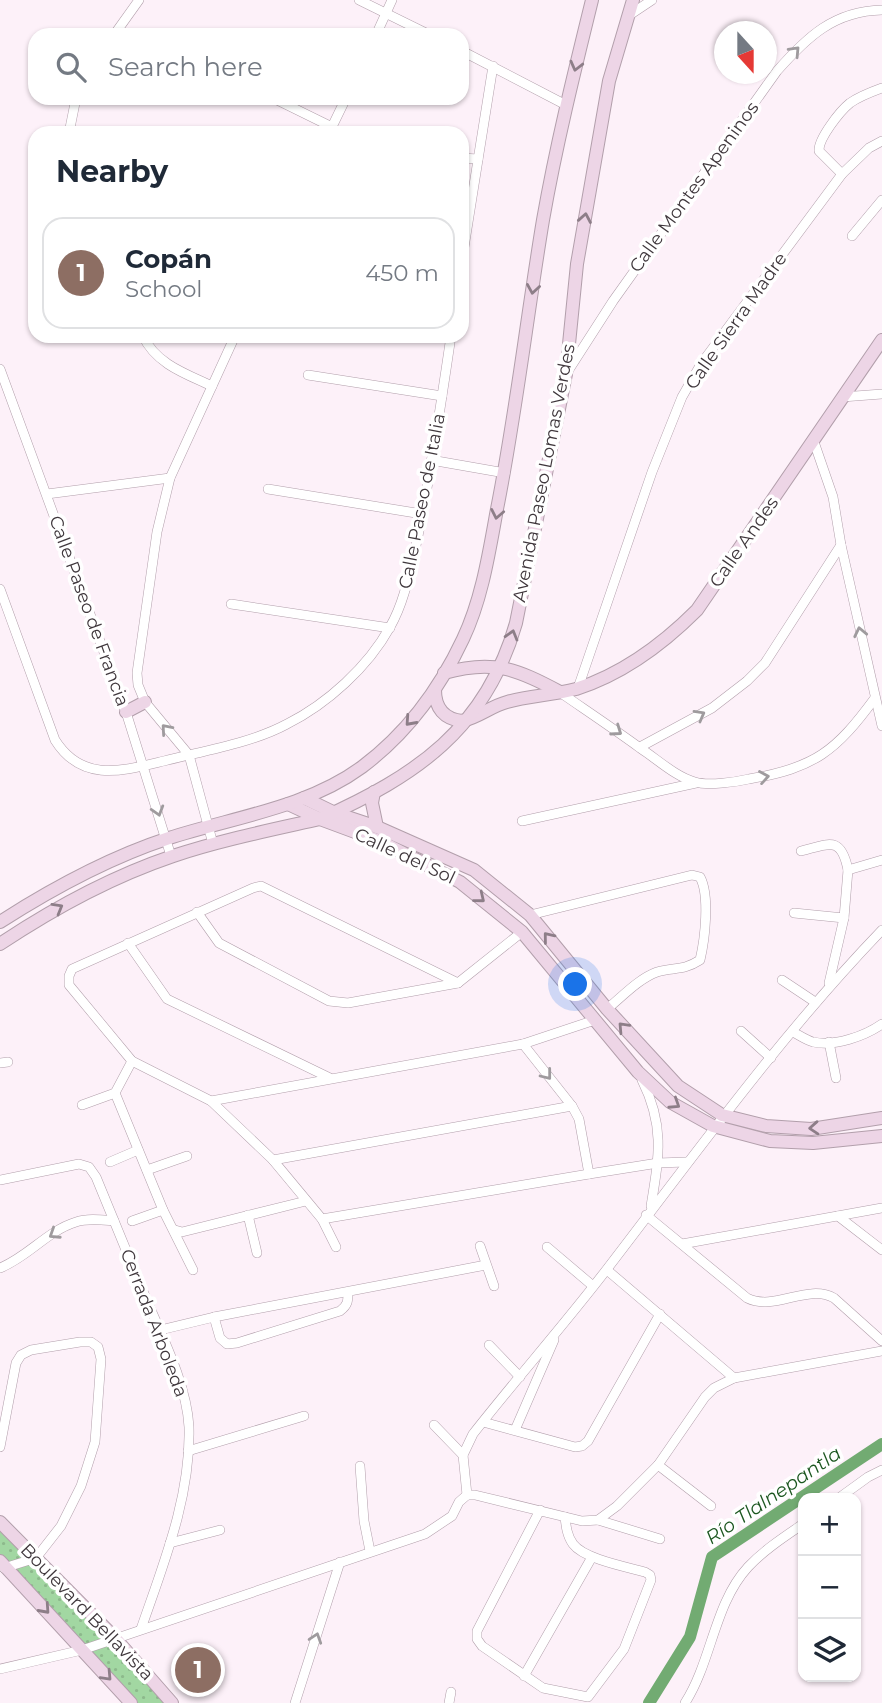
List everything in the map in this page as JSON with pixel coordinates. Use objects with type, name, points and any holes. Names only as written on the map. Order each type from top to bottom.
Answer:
[{"type":"main road","points":[[0,922],[48,891],[109,862],[167,839],[304,798],[362,767],[415,716],[435,690],[464,638],[486,570],[505,473],[544,219],[566,105],[592,0]]},
{"type":"main road","name":"Avenida Paseo Lomas Verdes","points":[[0,944],[65,904],[106,883],[171,856],[320,820],[335,813],[412,770],[469,720],[488,692],[516,623],[566,374],[577,264],[609,81],[634,0]]},
{"type":"main road","name":"Calle Andes","points":[[469,720],[499,704],[578,688],[651,651],[676,631],[697,610],[882,340]]},
{"type":"main road","points":[[444,673],[472,667],[500,666],[536,679],[561,692]]},
{"type":"main road","points":[[435,690],[436,703],[443,714],[455,720],[469,720]]},
{"type":"main road","points":[[126,712],[145,702]]},
{"type":"main road","points":[[374,792],[372,803],[377,827]]},
{"type":"main road","name":"Calle del Sol","points":[[304,798],[474,870],[530,915],[607,1009],[678,1086],[722,1115],[766,1126],[811,1129],[882,1118]]},
{"type":"main road","name":"Calle del Sol","points":[[288,804],[320,820],[382,842],[460,881],[522,932],[638,1072],[670,1101],[713,1126],[770,1141],[813,1143],[882,1136]]},
{"type":"main road","points":[[269,810],[273,830]]},
{"type":"main road","name":"Boulevard Bellavista","points":[[0,1522],[115,1638],[172,1703]]},
{"type":"main road","name":"Boulevard Bellavista","points":[[2,1566],[126,1701]]},
{"type":"street","points":[[119,28],[139,0]]},
{"type":"street","points":[[359,0],[415,28]]},
{"type":"street","points":[[379,28],[392,0]]},
{"type":"street","points":[[627,17],[652,0]]},
{"type":"street","name":"Calle Montes Apeninos","points":[[566,374],[613,301],[777,71],[816,31],[850,15],[882,10]]},
{"type":"street","points":[[469,54],[566,105]]},
{"type":"street","points":[[469,216],[493,66]]},
{"type":"street","points":[[842,174],[819,151],[821,140],[847,105],[882,88]]},
{"type":"street","points":[[70,126],[75,105]]},
{"type":"street","points":[[286,105],[324,126]]},
{"type":"street","points":[[333,126],[343,105]]},
{"type":"street","name":"Calle Sierra Madre","points":[[578,688],[652,472],[682,397],[701,364],[842,174],[869,148],[882,141]]},
{"type":"street","points":[[469,158],[478,159]]},
{"type":"street","points":[[852,236],[882,200]]},
{"type":"street","points":[[146,343],[160,359],[174,369],[212,386]]},
{"type":"street","points":[[213,844],[189,755],[145,702],[136,673],[157,532],[170,478],[232,343]]},
{"type":"street","name":"Calle Paseo de Italia","points":[[0,589],[46,720],[62,751],[73,760],[102,771],[144,766],[268,732],[301,716],[348,679],[390,628],[408,579],[422,514],[450,343]]},
{"type":"street","name":"Calle Paseo de Francia","points":[[0,369],[126,712],[171,856]]},
{"type":"street","points":[[308,375],[442,397]]},
{"type":"street","points":[[842,397],[882,394]]},
{"type":"street","points":[[814,442],[834,497],[841,545],[882,726]]},
{"type":"street","points":[[431,460],[505,473]]},
{"type":"street","points":[[47,494],[170,478]]},
{"type":"street","points":[[268,489],[422,514]]},
{"type":"street","points":[[640,747],[712,708],[765,663],[841,545]]},
{"type":"street","points":[[231,604],[390,628]]},
{"type":"street","points":[[561,692],[696,783]]},
{"type":"street","points":[[522,821],[696,783],[777,775],[808,764],[830,751],[851,731],[875,698]]},
{"type":"street","points":[[801,851],[832,843],[845,853],[848,870],[844,918],[829,985]]},
{"type":"street","points":[[848,870],[882,860]]},
{"type":"street","points":[[530,915],[692,875],[699,877],[705,886],[700,960],[688,968],[657,972],[638,983],[607,1009]]},
{"type":"street","points":[[335,1247],[322,1219],[273,1160],[211,1101],[132,1061],[69,985],[72,969],[261,886],[458,983]]},
{"type":"street","points":[[197,912],[219,943],[329,1002],[348,1003],[458,983],[522,932]]},
{"type":"street","points":[[794,912],[844,918]]},
{"type":"street","points":[[467,1495],[463,1455],[467,1444],[483,1422],[607,1270],[713,1126],[829,985],[882,930]]},
{"type":"street","points":[[128,943],[167,999],[330,1078]]},
{"type":"street","points":[[782,980],[815,1002]]},
{"type":"street","points":[[211,1101],[523,1044],[595,1020]]},
{"type":"street","points":[[793,1032],[813,1042],[830,1042],[881,1026]]},
{"type":"street","points":[[741,1031],[771,1058]]},
{"type":"street","points":[[830,1042],[836,1078]]},
{"type":"street","points":[[523,1044],[572,1106],[579,1119],[589,1174]]},
{"type":"street","points":[[82,1105],[114,1093],[132,1061]]},
{"type":"street","points":[[638,1072],[650,1097],[660,1138],[648,1212]]},
{"type":"street","points":[[114,1093],[163,1210],[193,1270]]},
{"type":"street","points":[[273,1160],[572,1106]]},
{"type":"street","points":[[110,1162],[138,1150]]},
{"type":"street","points":[[147,1170],[187,1156]]},
{"type":"street","points":[[322,1219],[658,1163],[686,1162]]},
{"type":"street","name":"Cerrada Arboleda","points":[[0,1180],[79,1164],[89,1167],[96,1177],[160,1330],[186,1400],[188,1451],[183,1492],[170,1543],[141,1629]]},
{"type":"street","points":[[175,1230],[182,1232],[306,1201]]},
{"type":"street","points":[[682,1244],[882,1208]]},
{"type":"street","points":[[132,1221],[163,1210]]},
{"type":"street","points":[[648,1212],[747,1298],[763,1303],[827,1293],[882,1341]]},
{"type":"street","points":[[248,1215],[257,1253]]},
{"type":"street","points":[[838,1216],[882,1250]]},
{"type":"street","points":[[0,1268],[12,1263],[58,1230],[77,1221],[114,1221]]},
{"type":"street","points":[[480,1246],[494,1286]]},
{"type":"street","points":[[547,1247],[593,1286]]},
{"type":"street","points":[[160,1330],[214,1317],[486,1265]]},
{"type":"street","points":[[607,1270],[734,1378]]},
{"type":"street","points":[[214,1317],[220,1338],[228,1344],[237,1343],[340,1311],[348,1301],[348,1292]]},
{"type":"street","points":[[483,1422],[575,1447],[582,1446],[588,1441],[660,1314]]},
{"type":"street","points":[[515,1430],[559,1329]]},
{"type":"street","points":[[0,1447],[16,1363],[22,1355],[31,1350],[80,1342],[91,1342],[98,1347],[101,1359],[95,1442],[81,1486],[61,1526],[36,1558],[2,1566]]},
{"type":"street","points":[[489,1345],[520,1377]]},
{"type":"street","points":[[598,1520],[617,1506],[658,1465],[714,1388],[734,1378],[882,1351]]},
{"type":"street","points":[[188,1451],[304,1416]]},
{"type":"street","points":[[434,1425],[463,1455]]},
{"type":"street","points":[[658,1465],[711,1506]]},
{"type":"street","points":[[360,1466],[364,1521],[370,1551]]},
{"type":"street","points":[[846,1493],[882,1470]]},
{"type":"street","points":[[0,1669],[82,1650],[425,1534],[452,1516],[459,1502],[467,1495],[582,1521],[598,1520],[660,1539]]},
{"type":"street","points":[[540,1510],[477,1631],[477,1639],[482,1646],[543,1688],[588,1697],[624,1648],[651,1580],[650,1575],[645,1572],[592,1557],[575,1547],[565,1517]]},
{"type":"street","points":[[685,1703],[697,1684],[728,1597],[747,1568],[798,1528]]},
{"type":"street","points":[[170,1543],[220,1530]]},
{"type":"street","points":[[524,1676],[592,1557]]},
{"type":"street","points":[[295,1703],[340,1562]]},
{"type":"street","points":[[449,1703],[451,1692]]},
{"type":"green space","points":[[0,1524],[172,1703],[131,1703],[0,1561]]},
{"type":"waterway","name":"Río Tlalnepantla","points":[[649,1703],[690,1637],[712,1557],[882,1444]]},
{"type":"place","name":"Copán","points":[[198,1670]]}]
